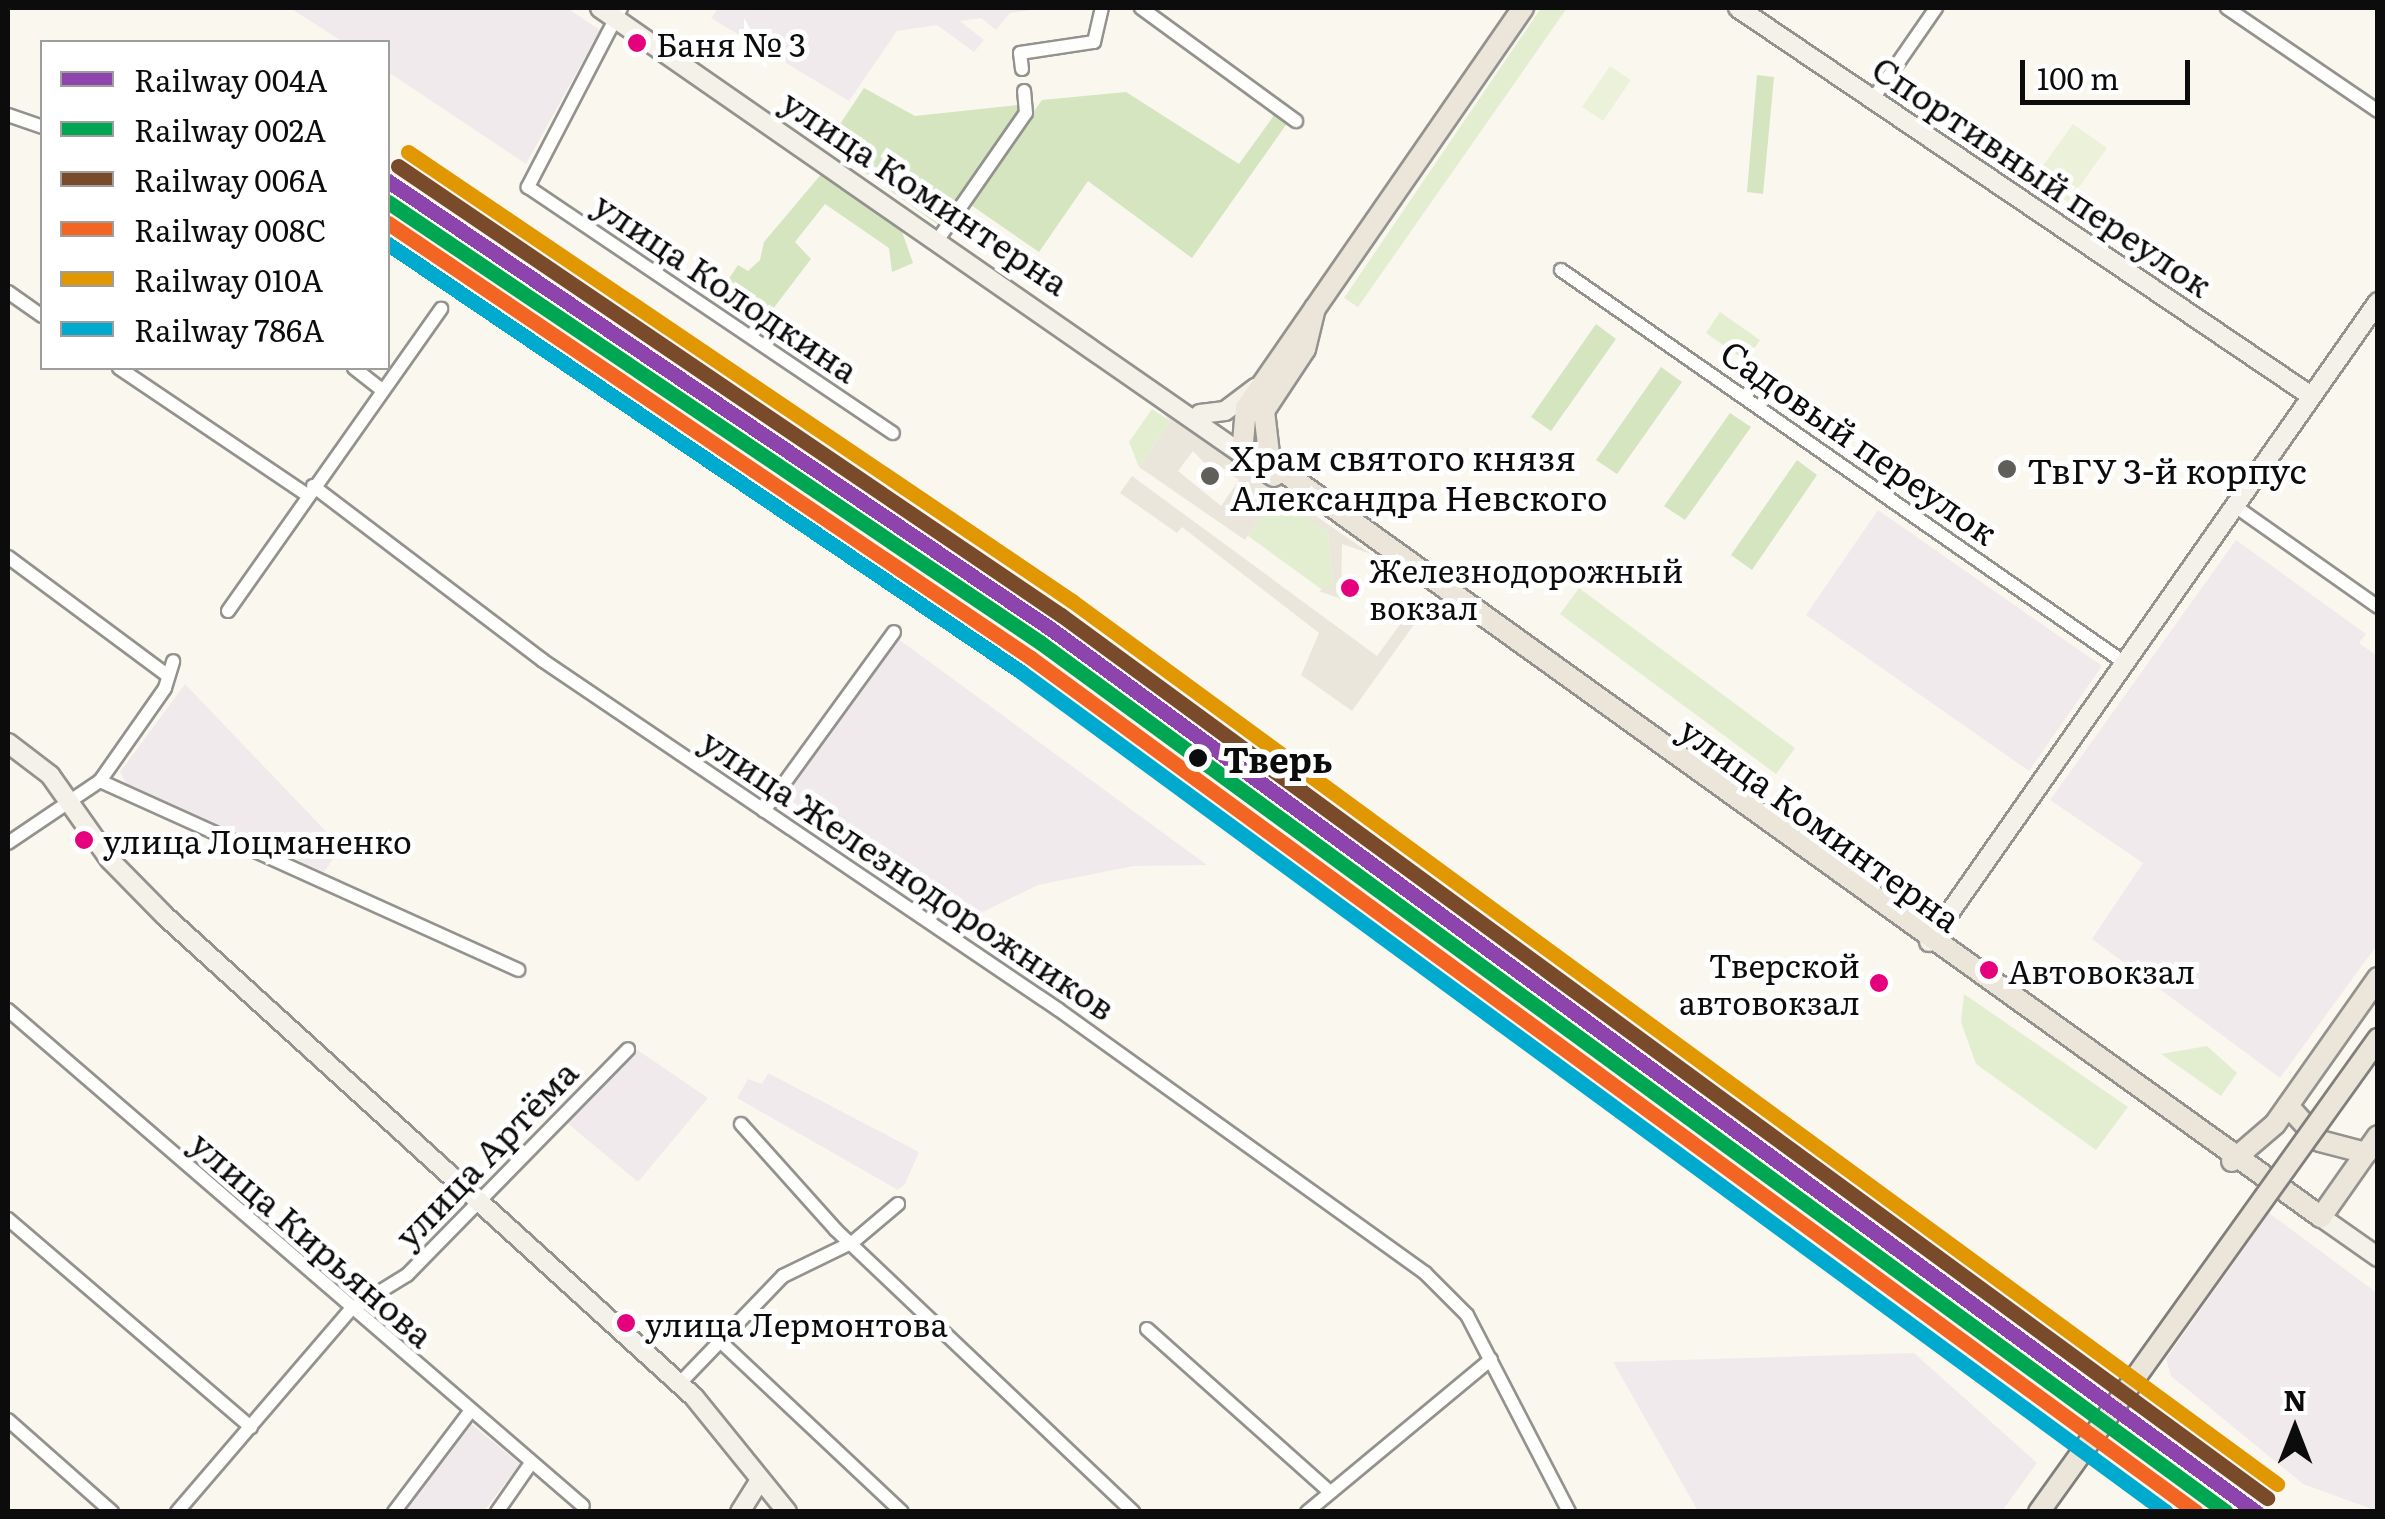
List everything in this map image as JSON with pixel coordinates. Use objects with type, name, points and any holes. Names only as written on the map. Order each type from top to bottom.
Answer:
[{"type":"main road","points":[[1237,439],[1262,384],[1523,8]]},
{"type":"main road","name":"Спортивный переулок","points":[[1738,8],[2312,396]]},
{"type":"main road","name":"улица Коминтерна","points":[[612,11],[1148,385],[1237,439],[1328,506]]},
{"type":"main road","points":[[1929,942],[2378,302]]},
{"type":"main road","points":[[1237,439],[1264,411],[1305,350],[1315,308]]},
{"type":"main road","points":[[1202,421],[1226,411],[1262,384]]},
{"type":"main road","points":[[1264,411],[1270,462]]},
{"type":"main road","name":"улица Коминтерна","points":[[1237,439],[2232,1161],[2378,1257]]},
{"type":"main road","points":[[8,743],[71,802],[152,904],[680,1383],[787,1512]]},
{"type":"main road","points":[[2232,1161],[2288,1106],[2378,978]]},
{"type":"main road","points":[[2039,1512],[2378,1039]]},
{"type":"main road","points":[[2056,1512],[2378,1056]]},
{"type":"main road","points":[[2288,1106],[2320,1141],[2372,1145]]},
{"type":"main road","points":[[2321,1218],[2372,1145]]},
{"type":"main road","points":[[740,1512],[760,1482]]},
{"type":"street","points":[[1022,69],[1020,53],[1094,42],[1102,8]]},
{"type":"street","points":[[1141,8],[1296,121]]},
{"type":"street","points":[[1874,100],[1936,8]]},
{"type":"street","points":[[2228,8],[2378,111]]},
{"type":"street","name":"улица Колодкина","points":[[612,11],[528,187],[893,433]]},
{"type":"street","points":[[939,238],[1026,113],[1024,91]]},
{"type":"street","points":[[8,115],[40,126]]},
{"type":"street","name":"Садовый переулок","points":[[1560,270],[2125,662]]},
{"type":"street","points":[[8,292],[40,315]]},
{"type":"street","points":[[228,610],[308,489],[441,308]]},
{"type":"street","name":"улица Железнодорожников","points":[[122,370],[308,489],[764,811],[1240,1138],[1425,1273],[1466,1316],[1569,1512]]},
{"type":"street","points":[[357,370],[381,389]]},
{"type":"street","points":[[2234,506],[2378,607]]},
{"type":"street","points":[[8,557],[170,668],[100,781],[8,843]]},
{"type":"street","points":[[764,811],[894,632]]},
{"type":"street","points":[[100,781],[518,970]]},
{"type":"street","name":"улица Кирьянова","points":[[8,1010],[469,1413],[583,1506]]},
{"type":"street","name":"улица Артёма","points":[[177,1512],[350,1310],[407,1275],[628,1049]]},
{"type":"street","points":[[741,1124],[853,1242],[1133,1512]]},
{"type":"street","points":[[680,1383],[783,1276],[853,1242],[898,1204]]},
{"type":"street","points":[[8,1219],[250,1427]]},
{"type":"street","points":[[1147,1329],[1330,1492]]},
{"type":"street","points":[[720,1342],[902,1512]]},
{"type":"street","points":[[1308,1512],[1491,1358]]},
{"type":"street","points":[[394,1512],[469,1413]]},
{"type":"street","points":[[8,1420],[112,1512]]},
{"type":"street","points":[[497,1512],[532,1463]]},
{"type":"shaded area","points":[[290,8],[567,8],[600,30],[526,164],[390,73],[390,40],[340,40]]},
{"type":"shaded area","points":[[718,8],[1045,8],[1010,13],[996,30],[981,18],[960,21],[984,40],[974,52],[937,25],[897,31],[849,101],[711,18]]},
{"type":"shaded area","points":[[1155,405],[1371,554],[1342,544],[1341,599],[1319,591],[1333,583],[1328,532],[1276,496],[1245,540],[1139,467],[1170,421]],"holes":[[[1193,451],[1214,473],[1220,466],[1239,480],[1221,506],[1178,471]]]},
{"type":"shaded area","points":[[1132,476],[1377,656],[1409,612],[1418,619],[1352,711],[1301,675],[1319,633],[1182,527],[1177,533],[1120,493]]},
{"type":"shaded area","points":[[1878,510],[2102,666],[2029,771],[1806,615]]},
{"type":"shaded area","points":[[2236,540],[2366,634],[2359,643],[2377,656],[2377,945],[2280,1078],[2092,939],[2143,863],[2050,800]]},
{"type":"shaded area","points":[[897,638],[1207,865],[1134,866],[1038,885],[956,925],[777,805]]},
{"type":"shaded area","points":[[185,684],[341,847],[324,872],[127,785],[120,772]]},
{"type":"shaded area","points":[[636,1049],[708,1098],[638,1182],[566,1122]]},
{"type":"shaded area","points":[[768,1073],[919,1152],[905,1184],[898,1190],[737,1098],[748,1079],[762,1084]]},
{"type":"shaded area","points":[[2269,1213],[2377,1293],[2377,1511],[2303,1484],[2171,1376],[2166,1359]]},
{"type":"shaded area","points":[[1914,1353],[2037,1463],[2002,1511],[1698,1511],[1613,1362]]},
{"type":"shaded area","points":[[470,1423],[520,1464],[484,1511],[403,1511]]},
{"type":"green space","points":[[1541,8],[1567,8],[1358,307],[1344,298]]},
{"type":"green space","points":[[1610,66],[1631,80],[1603,121],[1582,107]]},
{"type":"green space","points":[[1757,75],[1774,77],[1763,194],[1747,192]]},
{"type":"green space","points":[[864,88],[915,116],[1019,105],[1018,121],[937,224],[826,145]]},
{"type":"green space","points":[[1126,92],[1239,164],[1275,114],[1288,122],[1192,258],[1088,181],[1039,252],[968,203],[1042,100]]},
{"type":"green space","points":[[2073,124],[2107,148],[2066,205],[2032,181]]},
{"type":"green space","points":[[823,172],[900,226],[913,263],[892,272],[889,248],[825,204],[795,242],[811,259],[760,326],[747,323],[716,298],[738,265],[748,271],[760,260],[764,242]]},
{"type":"green space","points":[[1720,312],[1760,340],[1746,361],[1706,333]]},
{"type":"green space","points":[[1596,324],[1616,339],[1551,431],[1531,417]]},
{"type":"green space","points":[[1661,367],[1682,382],[1617,474],[1596,460]]},
{"type":"green space","points":[[1152,409],[1170,421],[1139,467],[1129,442]]},
{"type":"green space","points":[[1730,413],[1751,427],[1685,520],[1664,506]]},
{"type":"green space","points":[[1797,460],[1817,475],[1752,570],[1731,555]]},
{"type":"green space","points":[[1276,495],[1328,532],[1333,583],[1324,591],[1248,536]]},
{"type":"green space","points":[[1579,588],[1795,748],[1776,774],[1560,614]]},
{"type":"green space","points":[[1964,994],[2128,1107],[2096,1150],[1976,1064],[1961,1022]]},
{"type":"green space","points":[[2207,1046],[2237,1073],[2221,1096],[2161,1054]]},
{"type":"rail line","name":"010А","points":[[408,152],[1072,601],[2277,1484]]},
{"type":"rail line","name":"006А","points":[[398,166],[1061,615],[2267,1498]]},
{"type":"rail line","name":"004А","points":[[390,182],[1051,629],[2256,1512]]},
{"type":"rail line","name":"002А","points":[[390,203],[1041,643],[2226,1512]]},
{"type":"rail line","name":"008С","points":[[390,224],[1031,658],[2196,1512]]},
{"type":"rail line","name":"786А","points":[[390,245],[1021,672],[2166,1512]]},
{"type":"place","name":"Баня № 3","points":[[637,43]]},
{"type":"place","name":"ТвГУ 3-й корпус","points":[[2007,469]]},
{"type":"place","name":"Храм святого князя Александра Невского","points":[[1210,476]]},
{"type":"place","name":"Железнодорожный вокзал","points":[[1350,588]]},
{"type":"place","name":"Тверь","points":[[1198,758]]},
{"type":"place","name":"улица Лоцманенко","points":[[84,840]]},
{"type":"place","name":"Автовокзал","points":[[1989,970]]},
{"type":"place","name":"Тверской автовокзал","points":[[1879,983]]},
{"type":"place","name":"улица Лермонтова","points":[[626,1323]]}]
